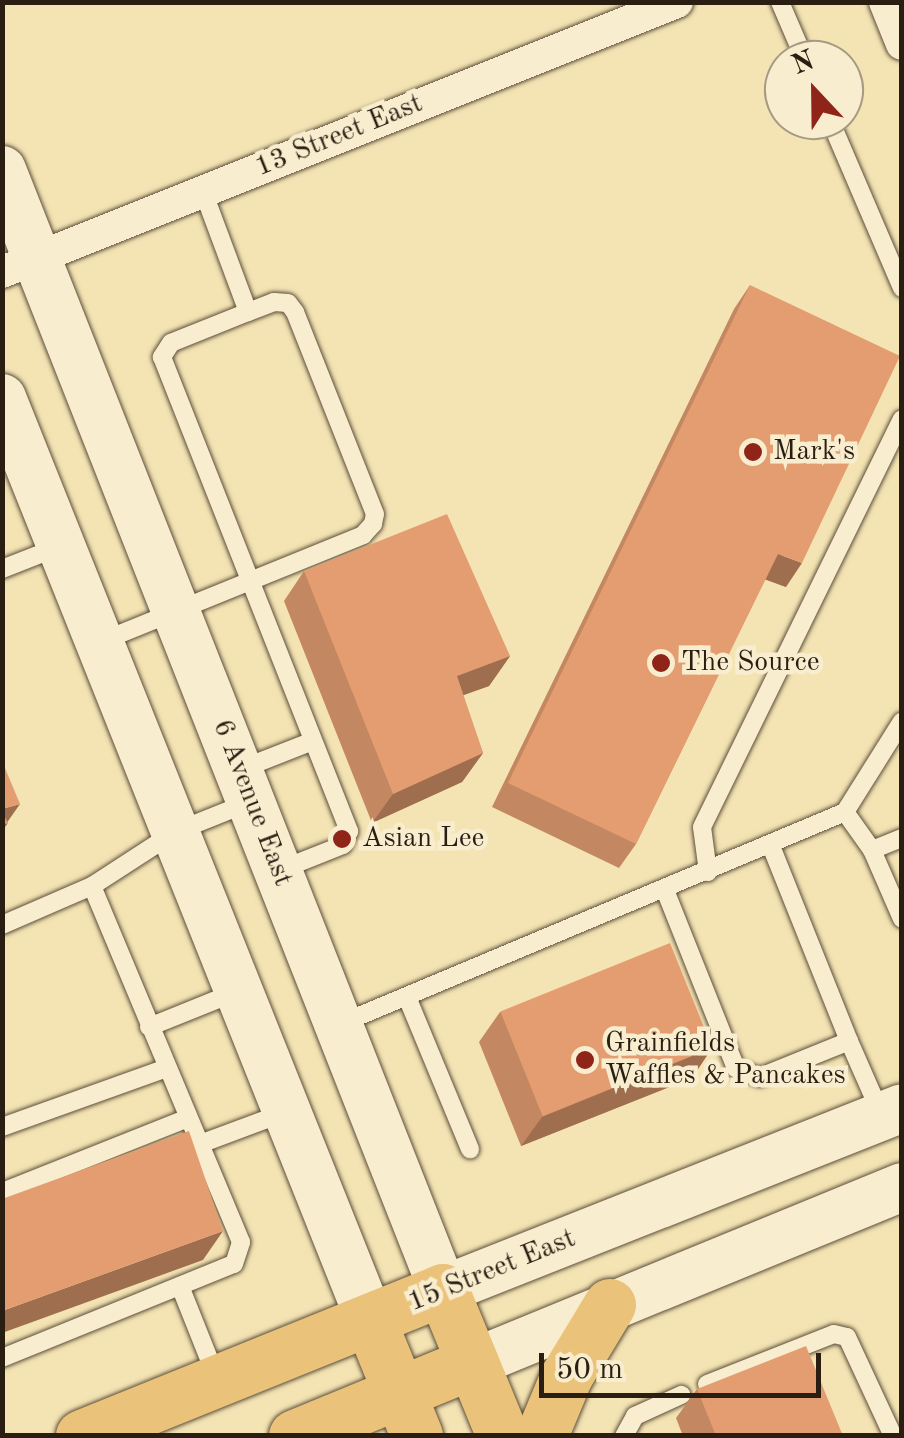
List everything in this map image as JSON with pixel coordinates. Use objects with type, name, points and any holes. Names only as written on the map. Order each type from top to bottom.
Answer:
[{"type":"main road","name":"6 Avenue East","points":[[2,170],[20,264],[177,611],[503,1436]]},
{"type":"main road","points":[[2,398],[409,1415]]},
{"type":"main road","name":"15 Street East","points":[[82,1436],[892,1112]]},
{"type":"main road","points":[[295,1436],[409,1415],[473,1363],[902,1187]]},
{"type":"main road","points":[[542,1436],[567,1376],[610,1305]]},
{"type":"street","name":"13 Street East","points":[[20,264],[677,2]]},
{"type":"street","points":[[885,2],[902,44]]},
{"type":"lane","points":[[780,2],[796,40]]},
{"type":"lane","points":[[839,140],[902,288]]},
{"type":"lane","points":[[203,191],[248,312]]},
{"type":"lane","points":[[99,642],[250,582],[363,535],[374,514],[295,312],[288,303],[274,302],[171,343],[162,356],[250,582],[313,740],[350,836],[344,845],[278,871]]},
{"type":"lane","points":[[708,872],[702,827],[902,419]]},
{"type":"lane","points":[[2,570],[60,546]]},
{"type":"lane","points":[[339,1025],[845,812],[902,721]]},
{"type":"lane","points":[[2,925],[92,886],[313,740]]},
{"type":"lane","points":[[845,812],[872,850],[902,919]]},
{"type":"lane","points":[[872,850],[902,838]]},
{"type":"lane","points":[[771,846],[849,1041],[892,1112]]},
{"type":"lane","points":[[2,1358],[234,1264],[242,1254],[92,886]]},
{"type":"lane","points":[[666,890],[736,1068],[760,1077],[849,1041]]},
{"type":"lane","points":[[149,1026],[238,990]]},
{"type":"lane","points":[[407,997],[470,1149]]},
{"type":"lane","points":[[2,1127],[167,1068]]},
{"type":"lane","points":[[200,1144],[286,1112]]},
{"type":"lane","points":[[2,1192],[188,1118]]},
{"type":"lane","points":[[180,1286],[218,1381]]},
{"type":"lane","points":[[707,1384],[834,1334],[856,1347],[894,1436]]},
{"type":"lane","points":[[624,1436],[635,1416],[681,1395]]},
{"type":"building","points":[[750,285],[900,356],[802,563],[778,554],[636,844],[508,783]]},
{"type":"building","points":[[447,514],[510,656],[457,676],[483,753],[393,794],[304,571]]},
{"type":"building","points":[[2,761],[20,804],[2,809]]},
{"type":"building","name":"Grainfields Waffles & Pancakes","points":[[670,943],[712,1048],[543,1116],[500,1012]]},
{"type":"building","points":[[189,1131],[223,1231],[2,1311],[2,1199]]},
{"type":"building","points":[[806,1346],[843,1436],[716,1436],[697,1389]]},
{"type":"place","name":"Mark's","points":[[753,452]]},
{"type":"place","name":"The Source","points":[[661,663]]},
{"type":"place","name":"Asian Lee","points":[[342,839]]},
{"type":"place","name":"Grainfields Waffles & Pancakes","points":[[585,1060]]}]
